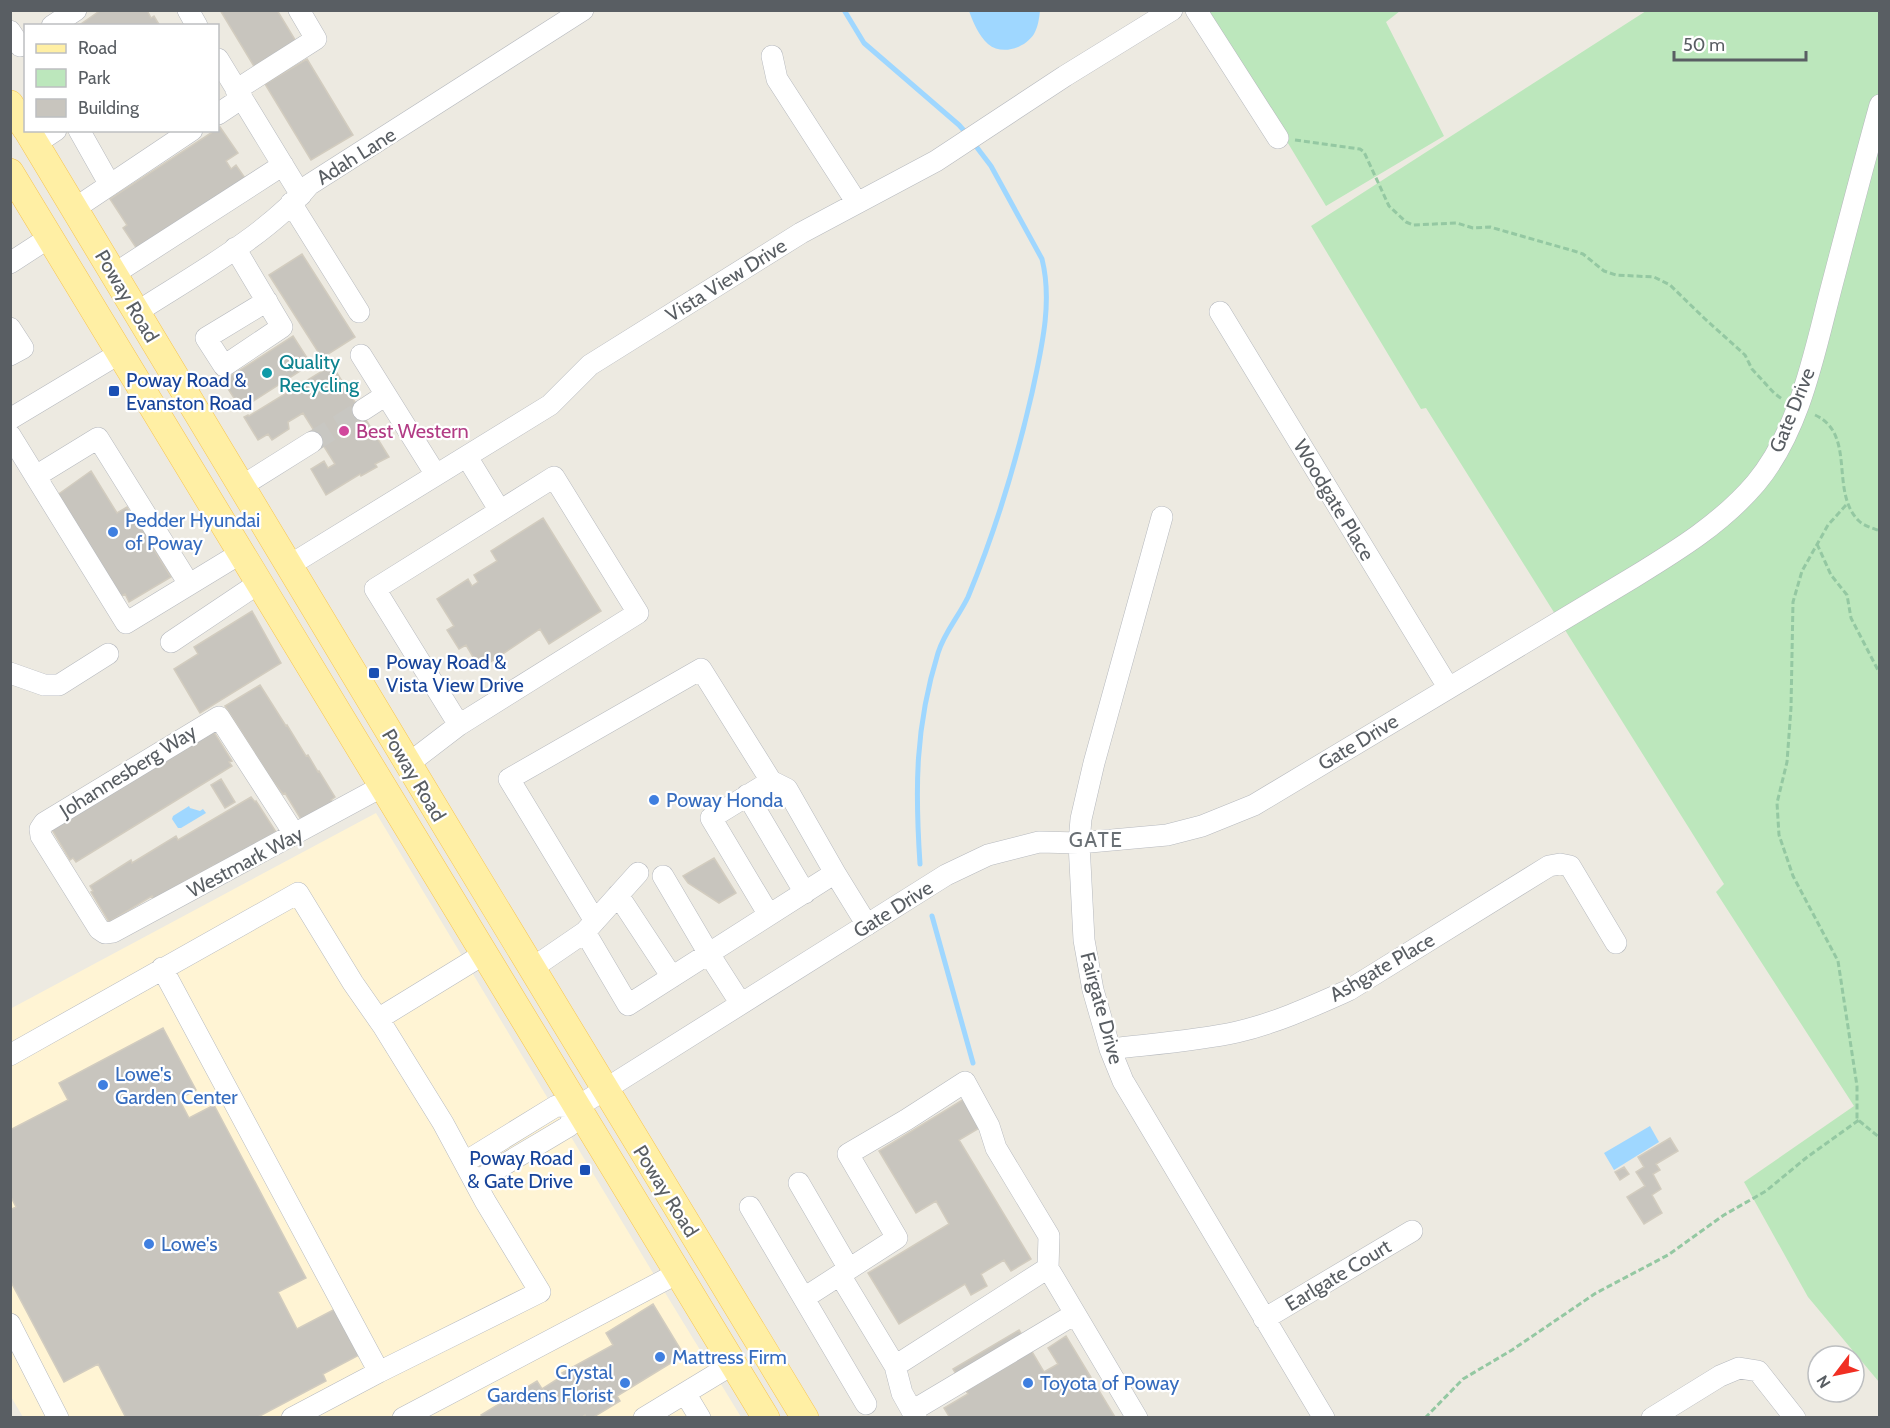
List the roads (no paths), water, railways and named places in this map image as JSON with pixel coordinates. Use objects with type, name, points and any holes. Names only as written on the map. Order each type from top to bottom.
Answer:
[{"type":"main road","name":"Poway Road","points":[[10,104],[24,126]]},
{"type":"main road","name":"Poway Road","points":[[31,137],[290,565],[477,881],[805,1418]]},
{"type":"main road","points":[[31,137],[28,171],[116,316],[123,319],[129,318],[137,312]]},
{"type":"main road","name":"Poway Road","points":[[10,172],[766,1418]]},
{"type":"main road","points":[[120,353],[129,347],[139,350],[230,495],[252,517],[290,565]]},
{"type":"main road","points":[[279,615],[291,621],[317,646],[385,757],[390,761],[408,764]]},
{"type":"main road","points":[[383,786],[398,781],[406,784],[449,854],[477,881]]},
{"type":"main road","points":[[712,1329],[743,1356],[783,1418]]},
{"type":"street","points":[[55,24],[76,10]]},
{"type":"street","points":[[188,10],[196,24]]},
{"type":"street","points":[[219,113],[239,94],[316,39],[299,10]]},
{"type":"street","name":"Adah Lane","points":[[137,312],[264,227],[309,185],[554,18],[583,10]]},
{"type":"street","name":"Vista View Drive","points":[[290,565],[550,405],[590,365],[801,232],[936,161],[1065,76],[1172,10]]},
{"type":"street","points":[[1196,10],[1278,138]]},
{"type":"street","points":[[772,56],[777,79],[857,203]]},
{"type":"street","points":[[219,61],[283,165],[296,199],[360,312]]},
{"type":"street","name":"Gate Drive","points":[[577,1107],[946,875],[988,855],[1039,842],[1078,843],[1167,834],[1202,826],[1254,805],[1674,553],[1709,528],[1741,499],[1767,468],[1789,428],[1816,344],[1880,105]]},
{"type":"street","points":[[80,132],[111,185]]},
{"type":"street","points":[[74,209],[189,132]]},
{"type":"street","points":[[114,274],[283,165]]},
{"type":"street","points":[[10,263],[50,237]]},
{"type":"street","points":[[235,248],[267,301]]},
{"type":"street","name":"Woodgate Place","points":[[1220,312],[1448,687]]},
{"type":"street","points":[[10,328],[23,348],[10,355]]},
{"type":"street","points":[[10,419],[120,353]]},
{"type":"street","points":[[361,355],[436,475]]},
{"type":"street","points":[[363,410],[386,395]]},
{"type":"street","points":[[10,435],[126,623],[241,553]]},
{"type":"street","points":[[36,476],[98,438],[189,584]]},
{"type":"street","points":[[242,486],[312,442]]},
{"type":"street","points":[[467,457],[500,511]]},
{"type":"street","points":[[408,764],[459,725],[638,613],[554,477],[375,589],[459,725]]},
{"type":"street","name":"Fairgate Drive","points":[[1162,517],[1094,763],[1081,819],[1078,843],[1084,940],[1093,990],[1110,1049],[1123,1082],[1324,1418]]},
{"type":"street","points":[[171,642],[259,583]]},
{"type":"street","points":[[10,673],[44,685],[58,685],[108,654]]},
{"type":"street","points":[[835,873],[628,1005],[590,927],[509,779],[701,669],[771,781],[787,789],[867,925]]},
{"type":"street","name":"Johannesberg Way","points":[[105,933],[99,929],[41,836],[40,829],[44,823],[219,717],[295,835]]},
{"type":"street","points":[[769,915],[711,818],[771,781]]},
{"type":"street","name":"Westmark Way","points":[[105,933],[113,933],[383,786]]},
{"type":"street","points":[[747,795],[805,893]]},
{"type":"street","name":"Ashgate Place","points":[[1110,1049],[1236,1032],[1320,1004],[1349,990],[1549,866],[1560,864],[1570,866],[1616,943]]},
{"type":"street","points":[[531,969],[590,927],[638,873]]},
{"type":"street","points":[[663,876],[741,1004]]},
{"type":"street","points":[[10,1055],[298,893],[465,1162],[540,1292],[292,1418]]},
{"type":"street","points":[[618,895],[672,977]]},
{"type":"street","points":[[378,1019],[484,954]]},
{"type":"street","points":[[162,969],[379,1372]]},
{"type":"street","points":[[804,1298],[897,1238],[848,1154],[965,1082],[989,1126],[996,1148],[1049,1236],[1048,1268],[1137,1418]]},
{"type":"street","points":[[465,1162],[556,1106],[577,1107],[569,1126],[475,1182]]},
{"type":"street","points":[[799,1183],[895,1366],[902,1393],[914,1414],[1075,1314]]},
{"type":"street","points":[[750,1207],[866,1404]]},
{"type":"street","name":"Earlgate Court","points":[[1263,1318],[1412,1231]]},
{"type":"street","points":[[895,1366],[1048,1268]]},
{"type":"street","points":[[403,1418],[678,1273]]},
{"type":"street","points":[[10,1324],[58,1418]]},
{"type":"street","points":[[644,1418],[734,1364]]},
{"type":"street","points":[[1652,1418],[1720,1376],[1739,1368],[1758,1371],[1795,1418]]},
{"type":"street","points":[[685,1393],[700,1418]]},
{"type":"water","points":[[969,11],[1040,11],[1036,29],[1030,39],[1013,49],[1006,50],[994,48],[985,41]]},
{"type":"water","points":[[189,806],[200,811],[203,809],[206,813],[178,828],[172,819],[173,816]]},
{"type":"water","points":[[1650,1126],[1659,1142],[1614,1170],[1604,1153]]},
{"type":"waterway","points":[[844,10],[864,43],[967,134]]},
{"type":"waterway","points":[[920,864],[917,810],[918,758],[930,680],[941,646],[968,597],[1004,497],[1032,393],[1046,309],[1042,259],[991,166],[972,141]]},
{"type":"waterway","points":[[932,916],[973,1063]]},
{"type":"tunnel","points":[[312,442],[363,410]]},
{"type":"place","name":"Quality Recycling","points":[[267,373]]},
{"type":"place","name":"Poway Road & Evanston Road","points":[[114,391]]},
{"type":"place","name":"Best Western","points":[[344,431]]},
{"type":"place","name":"Pedder Hyundai of Poway","points":[[113,532]]},
{"type":"place","name":"Poway Road & Vista View Drive","points":[[374,673]]},
{"type":"place","name":"Poway Honda","points":[[654,800]]},
{"type":"place","name":"Lowe's Garden Center","points":[[103,1085]]},
{"type":"place","name":"Poway Road & Gate Drive","points":[[585,1170]]},
{"type":"place","name":"Lowe's","points":[[149,1244]]},
{"type":"place","name":"Mattress Firm","points":[[660,1357]]},
{"type":"place","name":"Crystal Gardens Florist","points":[[625,1383]]},
{"type":"place","name":"Toyota of Poway","points":[[1028,1383]]},
{"type":"district","name":"GATE","points":[[1096,839]]}]
